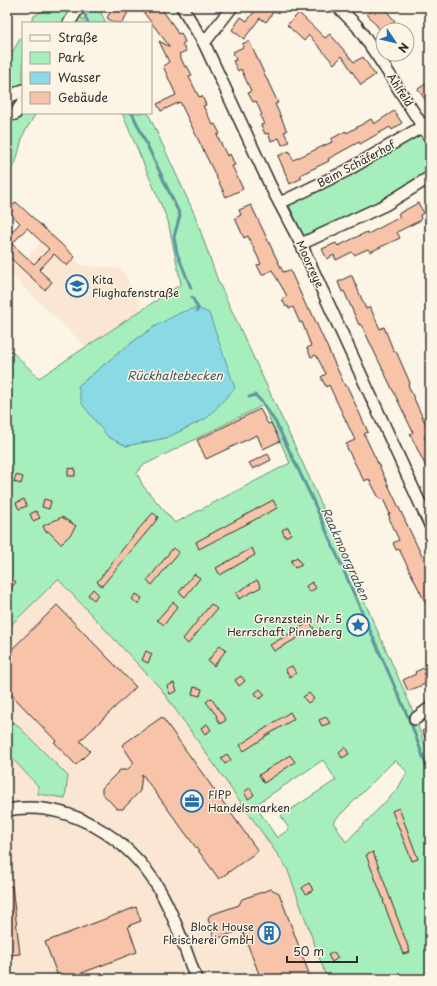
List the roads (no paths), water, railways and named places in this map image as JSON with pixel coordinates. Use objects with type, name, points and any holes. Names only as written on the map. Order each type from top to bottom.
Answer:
[{"type":"street","name":"Moorreye","points":[[182,7],[204,44],[301,244],[430,525]]},
{"type":"street","points":[[204,44],[232,7]]},
{"type":"street","name":"Ahlfeld","points":[[338,7],[357,26],[427,125],[430,138]]},
{"type":"street","points":[[70,22],[77,9]]},
{"type":"street","points":[[7,98],[22,90]]},
{"type":"street","points":[[7,113],[15,114],[22,104]]},
{"type":"street","name":"Beim Schäferhof","points":[[280,203],[346,171],[427,125]]},
{"type":"street","points":[[301,244],[385,204],[430,177]]},
{"type":"street","points":[[415,719],[430,708]]},
{"type":"street","points":[[7,810],[35,808],[66,813],[95,826],[121,845],[144,868],[159,890],[174,921],[196,979]]},
{"type":"water","name":"Rückhaltebecken","points":[[198,308],[209,313],[235,388],[207,418],[166,438],[126,446],[108,437],[82,404],[78,386],[122,350],[158,325],[180,313]]},
{"type":"waterway","name":"Raakmoorgraben","points":[[82,8],[88,22]]},
{"type":"waterway","name":"Raakmoorgraben","points":[[132,114],[180,215],[174,237],[177,253],[191,288]]},
{"type":"waterway","name":"Raakmoorgraben","points":[[192,297],[198,308],[197,311]]},
{"type":"waterway","name":"Raakmoorgraben","points":[[249,397],[255,395],[263,403],[276,423],[311,496],[412,726],[430,776]]},
{"type":"place","name":"Kita Flughafenstraße","points":[[77,286]]},
{"type":"place","name":"Grenzstein Nr. 5 Herrschaft Pinneberg","points":[[358,625]]},
{"type":"place","name":"FIPP Handelsmarken","points":[[192,801]]},
{"type":"place","name":"Block House Fleischerei GmbH","points":[[269,933]]}]
